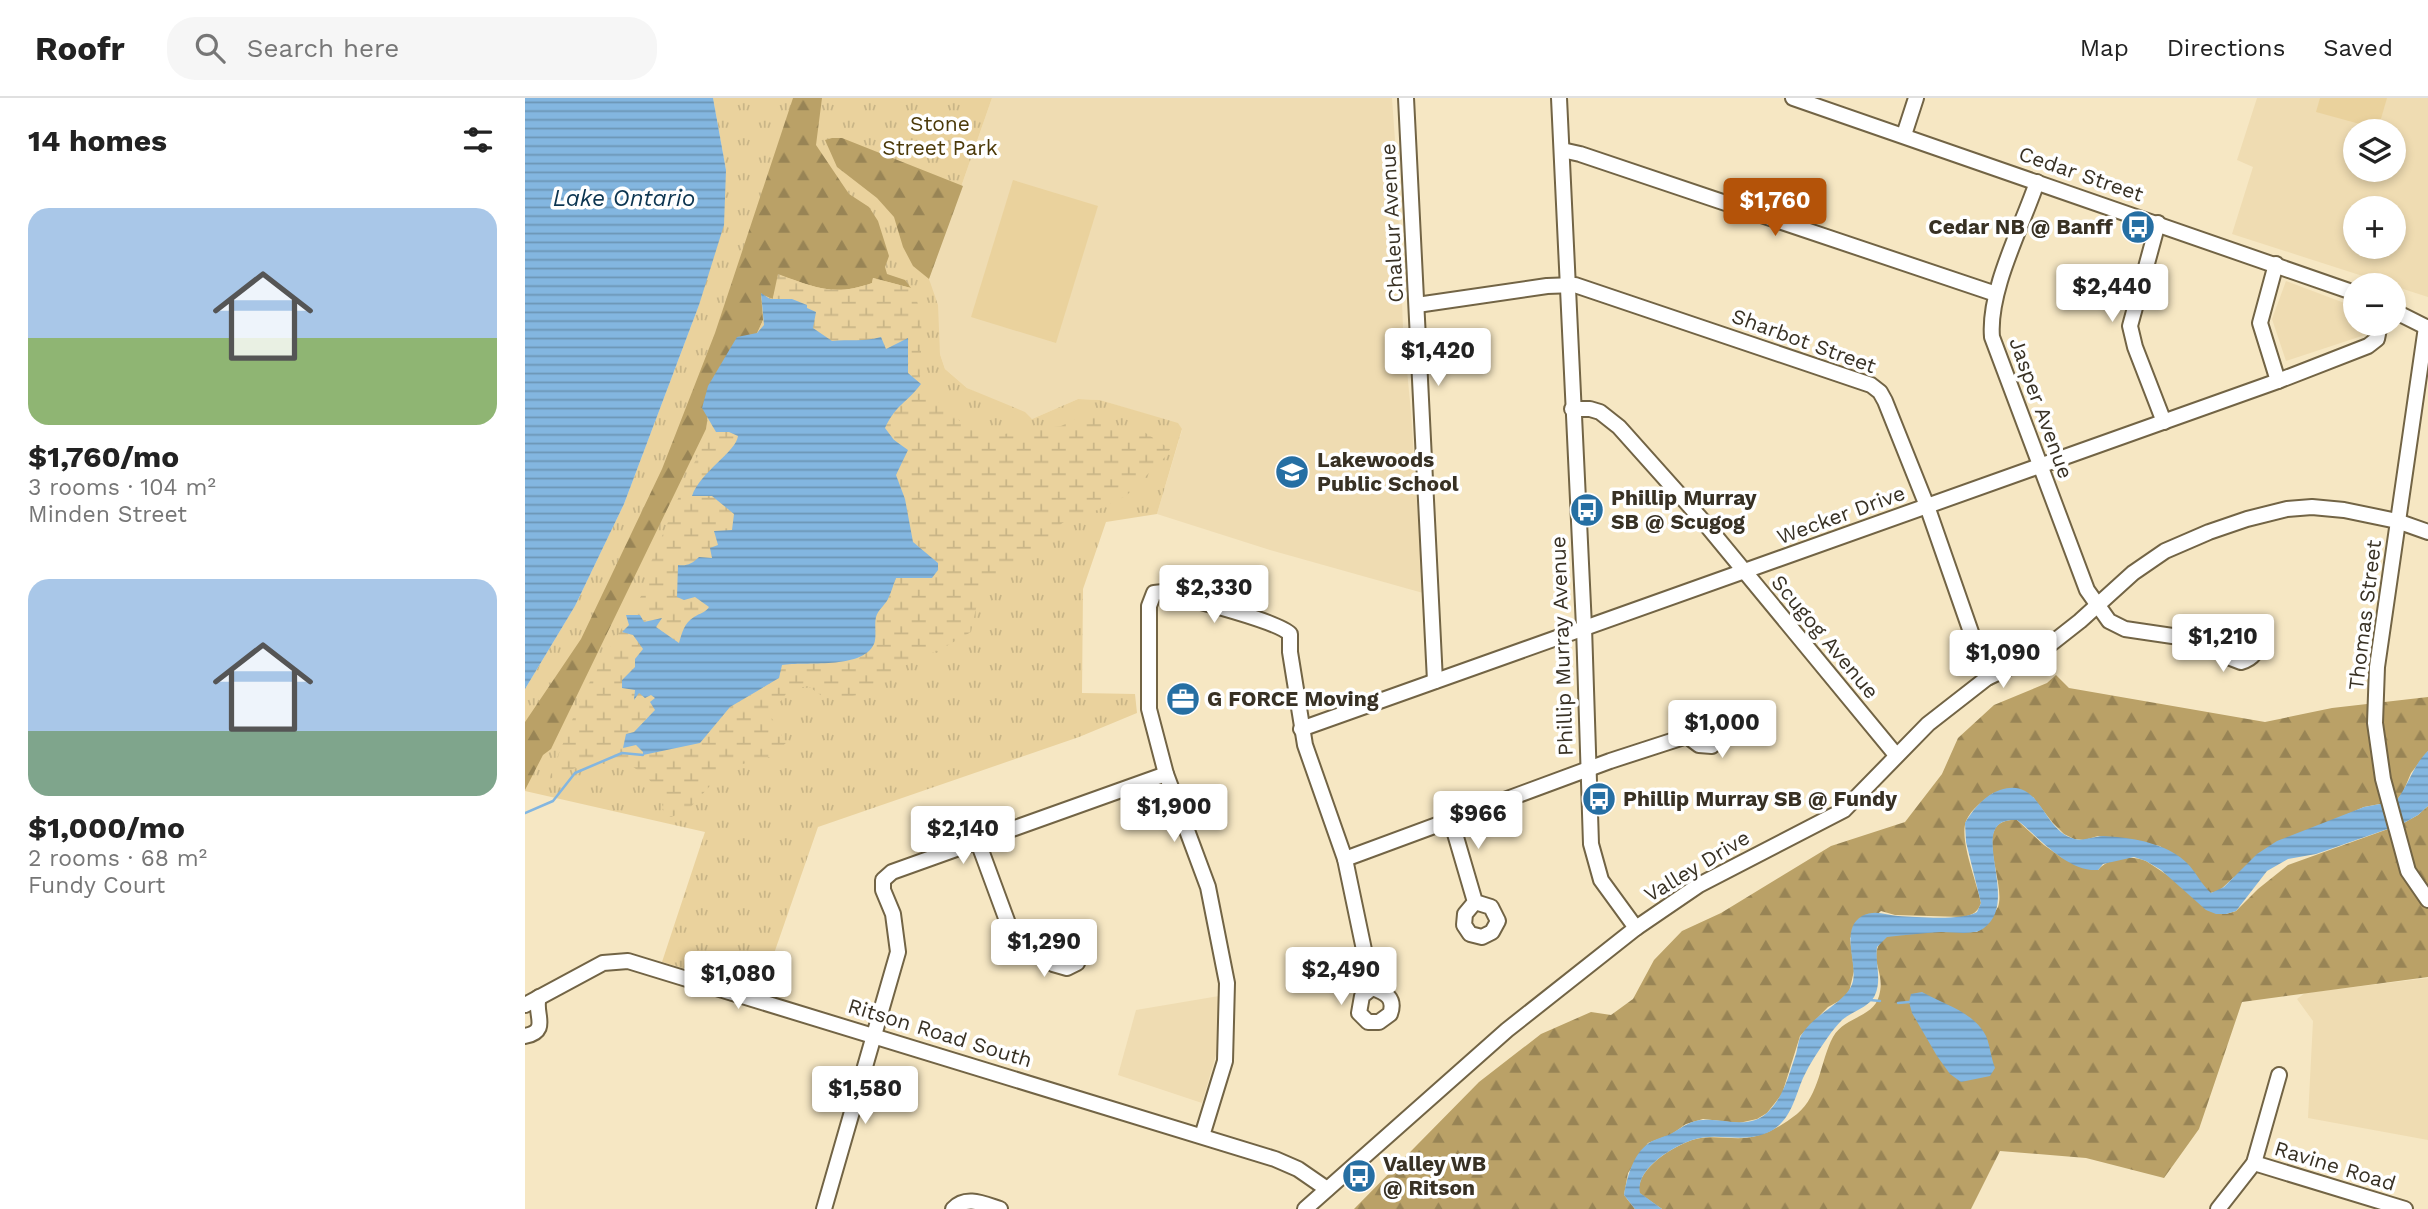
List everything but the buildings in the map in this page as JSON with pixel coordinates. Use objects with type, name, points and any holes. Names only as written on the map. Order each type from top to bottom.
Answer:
[{"type":"street","name":"Chaleur Avenue","points":[[1406,98],[1435,681]]},
{"type":"street","name":"Phillip Murray Avenue","points":[[1559,98],[1584,627],[1591,844],[1601,880],[1636,928]]},
{"type":"street","name":"Cedar Street","points":[[1793,98],[2343,289]]},
{"type":"street","points":[[1904,135],[1916,98]]},
{"type":"street","points":[[1562,150],[1996,294]]},
{"type":"street","name":"Jasper Avenue","points":[[2037,182],[1996,294],[1991,323],[1992,337],[2087,590],[2097,605]]},
{"type":"street","points":[[2158,223],[2130,326],[2134,347],[2164,422]]},
{"type":"street","points":[[2276,264],[2260,323],[2278,381]]},
{"type":"street","name":"Sharbot Street","points":[[1417,305],[1567,285],[1585,287],[1871,385],[1880,392],[1885,401],[1927,506],[1987,678]]},
{"type":"street","points":[[2406,317],[2427,328]]},
{"type":"street","name":"Thomas Street","points":[[2427,328],[2377,667],[2375,723],[2383,779],[2399,845],[2408,872],[2428,900]]},
{"type":"street","name":"Wecker Drive","points":[[1301,729],[2278,381],[2368,346],[2378,336]]},
{"type":"street","name":"Scugog Avenue","points":[[1573,409],[1600,412],[1619,427],[1703,522],[1896,755]]},
{"type":"street","name":"Valley Drive","points":[[1305,1209],[1507,1030],[1636,928],[1699,885],[1844,810],[1928,724],[1987,678],[2038,654],[2080,621],[2133,573],[2165,551],[2247,519],[2287,509],[2312,507],[2344,510],[2397,521],[2428,532]]},
{"type":"street","points":[[1202,1136],[1225,1061],[1227,984],[1208,887],[1166,774],[1149,709],[1150,601],[1154,593],[1163,592],[1288,631],[1301,729],[1345,859],[1372,988]]},
{"type":"street","points":[[2097,605],[2109,621],[2125,629],[2220,643]]},
{"type":"street","points":[[1345,859],[1687,736]]},
{"type":"street","points":[[824,1209],[872,1034],[898,952],[893,914],[883,890],[883,880],[892,872],[1166,774]]},
{"type":"street","points":[[1451,820],[1475,902]]},
{"type":"street","points":[[978,842],[1013,937],[1024,949],[1043,953]]},
{"type":"street","name":"Ritson Road South","points":[[525,1005],[603,963],[628,961],[1286,1163],[1327,1189]]},
{"type":"street","points":[[525,1036],[530,1036],[539,1027],[536,1004],[538,997]]},
{"type":"street","points":[[2218,1209],[2254,1163],[2279,1075]]},
{"type":"street","name":"Ravine Road","points":[[2254,1163],[2405,1209]]},
{"type":"street","points":[[953,1209],[962,1202],[971,1201],[1000,1209]]},
{"type":"shaded area","points":[[992,98],[1392,98],[1403,329],[1423,593],[1270,550],[1157,514],[1182,430],[1178,424],[1100,400],[1078,399],[1032,419],[967,388],[945,369],[940,354],[929,279]]},
{"type":"shaded area","points":[[2257,98],[2428,98],[2428,297],[2406,290],[2406,273],[2353,273],[2232,234],[2253,167],[2237,160]]},
{"type":"shaded area","points":[[2286,281],[2343,302],[2343,336],[2362,336],[2286,361],[2272,319]]},
{"type":"shaded area","points":[[2428,978],[2428,1140],[2308,1118],[2313,1021],[2297,999],[2305,993]]},
{"type":"shaded area","points":[[1219,996],[1218,1048],[1202,1103],[1118,1075],[1136,1010]]},
{"type":"green space","name":"Stone Street Park","points":[[713,98],[992,98],[929,279],[938,305],[940,354],[945,369],[967,388],[1025,412],[1032,419],[1078,399],[1100,400],[1178,423],[1182,429],[1157,514],[1106,522],[1083,589],[1082,693],[1135,694],[1137,713],[1079,737],[818,827],[761,991],[662,962],[705,832],[525,791],[525,689],[575,606],[624,504],[699,305],[726,170]]},
{"type":"green space","points":[[793,98],[822,98],[816,145],[849,194],[869,207],[878,221],[889,256],[885,267],[887,274],[905,280],[911,288],[873,278],[872,283],[858,287],[824,289],[779,275],[773,299],[761,294],[763,320],[757,334],[711,390],[706,429],[551,749],[543,755],[525,790],[525,722],[581,639],[662,469],[715,333]]},
{"type":"green space","points":[[2320,98],[2387,98],[2381,119],[2343,119],[2316,112]]},
{"type":"green space","points":[[842,138],[963,186],[929,279],[913,266],[903,247],[894,217],[877,198],[837,167],[825,140]]},
{"type":"green space","points":[[1013,180],[1098,206],[1056,343],[971,317]]},
{"type":"green space","points":[[778,274],[824,289],[858,287],[872,283],[873,278],[911,288],[921,320],[920,378],[944,409],[976,433],[997,435],[1061,426],[1082,416],[1141,430],[1170,449],[1126,496],[1095,511],[1076,514],[1061,524],[1047,543],[999,571],[979,594],[971,632],[936,652],[918,656],[869,693],[842,698],[822,696],[808,686],[789,690],[770,715],[786,743],[770,757],[739,765],[719,776],[687,811],[671,817],[664,813],[656,788],[626,762],[580,766],[549,779],[582,695],[644,591],[646,574],[685,482],[772,302]],"holes":[[[917,382],[913,394],[893,410],[885,428],[894,440],[908,450],[896,475],[905,499],[913,542],[938,563],[896,578],[889,597],[876,615],[875,642],[859,658],[808,664],[786,659],[780,668],[779,678],[730,707],[700,743],[665,704],[641,691],[646,635],[622,631],[626,626],[661,618],[656,627],[686,649],[723,606],[714,566],[769,512]]]},
{"type":"green space","points":[[2056,675],[2069,688],[2265,722],[2332,708],[2428,697],[2428,751],[2411,773],[2396,801],[2364,807],[2327,823],[2233,878],[2219,891],[2210,893],[2160,846],[2098,836],[2084,840],[2074,839],[2064,834],[2052,822],[2033,797],[1993,793],[1971,813],[1964,829],[1981,903],[1976,911],[1962,917],[1895,915],[1881,911],[1850,938],[1854,971],[1849,992],[1828,1007],[1800,1036],[1782,1094],[1767,1113],[1757,1119],[1739,1123],[1703,1119],[1686,1124],[1672,1134],[1648,1143],[1628,1173],[1624,1195],[1635,1209],[1354,1209],[1479,1082],[1541,1034],[1591,1012],[1611,1015],[1633,999],[1654,960],[1682,931],[1721,913],[1831,846],[1905,822],[1942,774],[1958,738],[1994,705],[2047,683]]},
{"type":"green space","points":[[2428,806],[2428,977],[2242,1002],[2199,1129],[2164,1178],[2086,1158],[2000,1151],[1971,1209],[1662,1209],[1639,1193],[1643,1176],[1649,1168],[1675,1148],[1700,1138],[1748,1138],[1762,1134],[1783,1124],[1805,1106],[1815,1088],[1833,1037],[1844,1025],[1871,1009],[1876,1003],[1881,982],[1876,955],[1880,943],[1886,937],[1917,932],[1977,932],[1998,907],[1998,882],[1992,840],[1995,829],[2003,822],[2017,820],[2061,857],[2098,870],[2108,862],[2121,858],[2146,861],[2226,914],[2236,911],[2288,865],[2402,824]]},
{"type":"water","name":"Lake Ontario","points":[[525,98],[713,98],[726,170],[724,225],[699,305],[624,504],[575,606],[525,689]]},
{"type":"water","points":[[761,293],[770,299],[792,299],[807,305],[807,308],[816,312],[813,328],[832,341],[881,337],[886,349],[908,338],[908,373],[921,384],[893,414],[885,428],[894,440],[908,450],[896,475],[905,499],[913,542],[938,563],[938,570],[932,578],[896,578],[888,599],[877,614],[875,641],[868,652],[846,661],[782,665],[779,678],[730,707],[700,743],[643,755],[636,745],[623,748],[626,734],[634,732],[655,710],[650,702],[655,698],[651,695],[645,698],[639,693],[634,700],[635,690],[622,688],[622,680],[635,667],[635,659],[643,649],[633,635],[622,632],[629,625],[626,615],[640,615],[644,622],[662,618],[656,627],[679,643],[688,622],[709,607],[695,597],[684,600],[677,597],[678,565],[689,564],[699,557],[712,558],[710,548],[718,545],[714,531],[732,530],[734,514],[712,496],[692,496],[702,479],[731,449],[738,436],[729,432],[716,432],[702,408],[708,386],[737,337],[757,333],[764,325]]},
{"type":"water","points":[[2428,751],[2428,806],[2418,815],[2402,824],[2316,854],[2288,859],[2267,871],[2236,911],[2226,914],[2206,910],[2161,870],[2146,861],[2134,857],[2103,864],[2098,870],[2087,869],[2065,860],[2017,820],[2001,823],[1994,832],[1993,845],[1998,899],[1994,915],[1984,928],[1970,933],[1941,932],[1887,937],[1877,947],[1878,983],[1873,999],[1842,1020],[1831,1033],[1806,1072],[1788,1114],[1778,1126],[1751,1137],[1692,1140],[1665,1154],[1649,1168],[1640,1184],[1640,1193],[1662,1209],[1635,1209],[1624,1195],[1635,1160],[1652,1141],[1691,1122],[1754,1121],[1769,1111],[1779,1099],[1802,1034],[1850,988],[1854,973],[1852,929],[1862,916],[1876,913],[1928,918],[1961,917],[1977,912],[1981,903],[1966,842],[1965,823],[1989,795],[2014,788],[2025,791],[2033,797],[2055,826],[2075,839],[2117,837],[2163,848],[2187,863],[2211,893],[2224,887],[2257,854],[2277,841],[2364,807],[2396,801]]},
{"type":"water","points":[[1922,992],[1966,1015],[1981,1028],[1995,1068],[1990,1076],[1961,1082],[1950,1074],[1912,1013],[1909,1002],[1911,994]]},
{"type":"waterway","points":[[525,813],[553,801],[575,773],[622,753],[643,755]]},
{"type":"waterway","points":[[1870,1000],[1880,1001]]},
{"type":"waterway","points":[[1898,1003],[1909,1002]]},
{"type":"place","name":"Cedar NB @ Banff","points":[[2138,227]]},
{"type":"place","name":"Lakewoods Public School","points":[[1292,472]]},
{"type":"place","name":"Phillip Murray SB @ Scugog","points":[[1587,510]]},
{"type":"place","name":"G FORCE Moving","points":[[1183,699]]},
{"type":"place","name":"Phillip Murray SB @ Fundy","points":[[1599,799]]},
{"type":"place","name":"Valley WB @ Ritson","points":[[1359,1176]]}]
